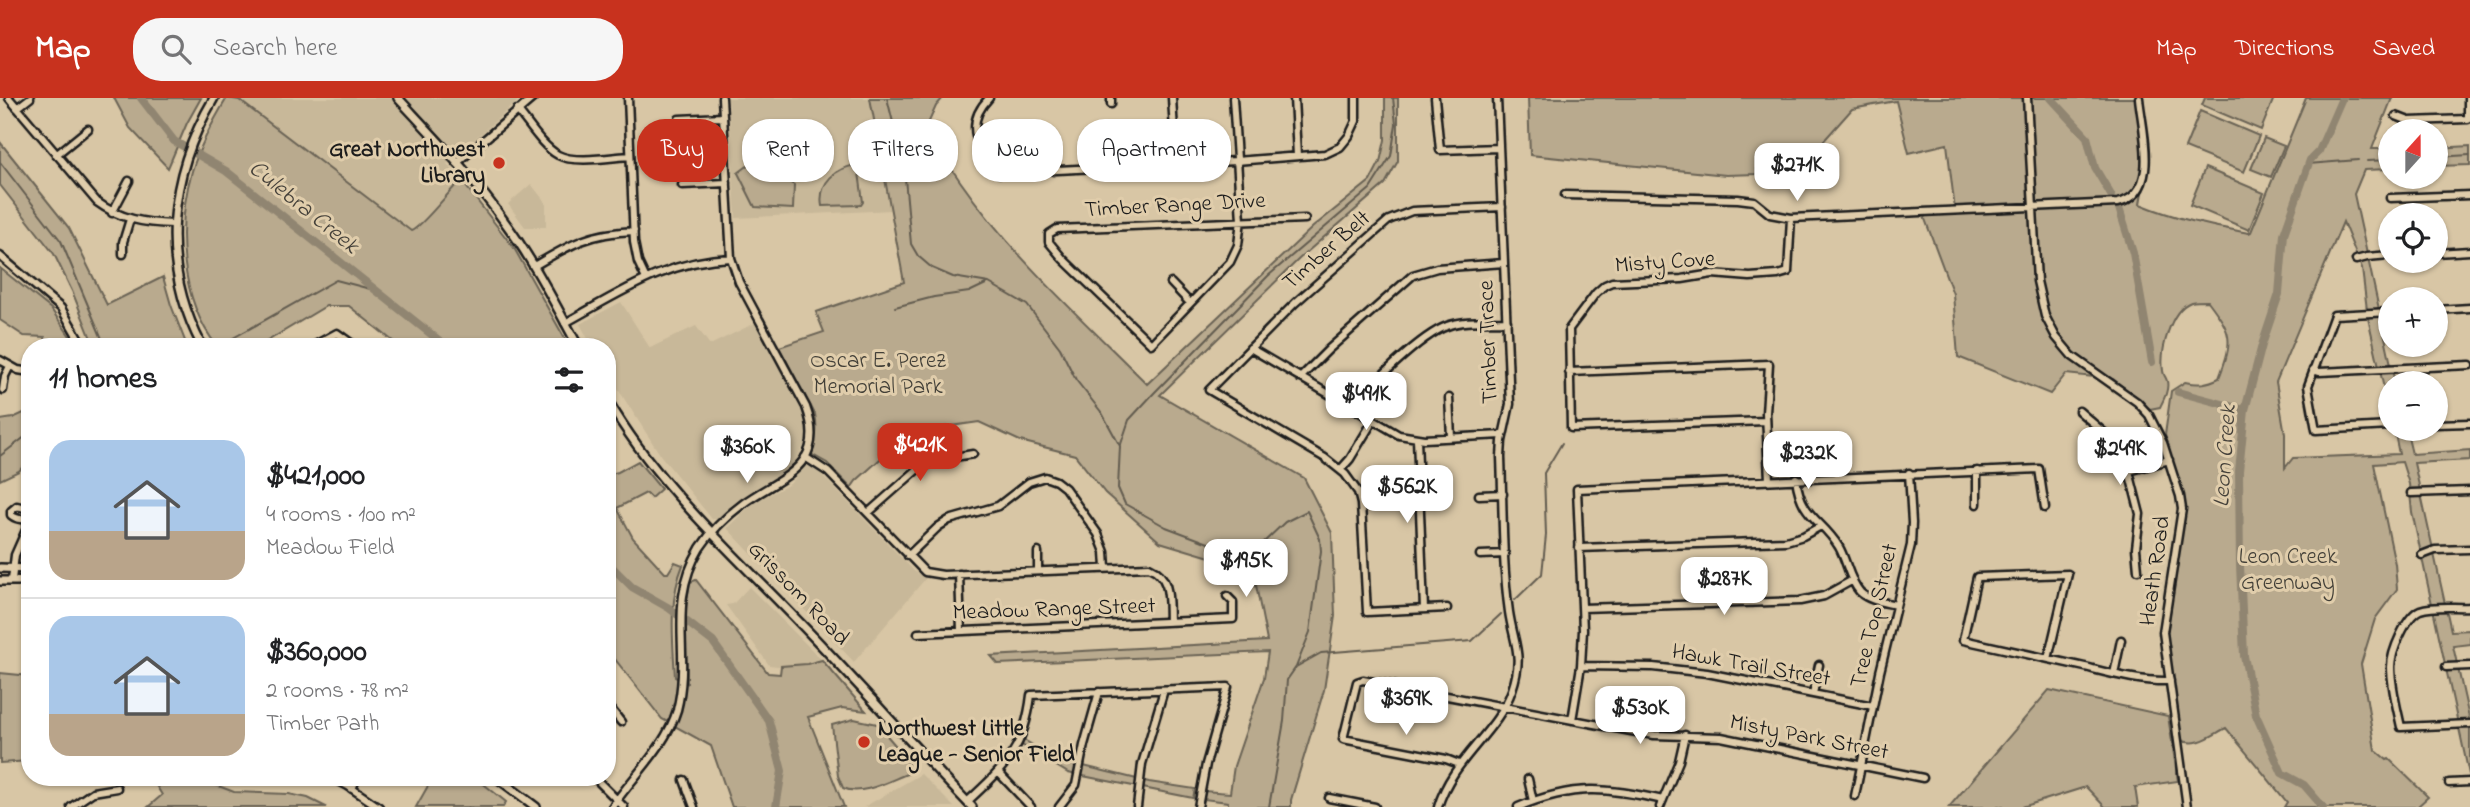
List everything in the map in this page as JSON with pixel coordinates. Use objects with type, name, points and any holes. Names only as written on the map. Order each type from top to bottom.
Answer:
[{"type":"main road","points":[[198,338],[191,324],[180,284],[173,225],[183,163],[194,133],[214,98]]},
{"type":"main road","points":[[398,98],[491,203],[534,266],[573,338]]},
{"type":"main road","name":"Grissom Road","points":[[616,412],[649,461],[712,533],[833,657],[919,753],[970,805]]},
{"type":"main road","points":[[0,568],[21,568]]},
{"type":"main road","points":[[0,581],[21,580]]},
{"type":"main road","points":[[508,786],[537,807]]},
{"type":"street","points":[[9,98],[87,192],[113,213],[130,219],[173,225]]},
{"type":"street","points":[[17,108],[30,98]]},
{"type":"street","points":[[457,163],[533,98]]},
{"type":"street","points":[[628,98],[634,231],[636,250],[646,279]]},
{"type":"street","points":[[612,807],[659,745],[676,713],[682,680],[682,594],[688,571],[698,552],[712,533],[747,501],[787,478],[805,457],[811,431],[806,407],[739,282],[731,258],[722,98]]},
{"type":"street","points":[[977,119],[978,113],[989,98]]},
{"type":"street","points":[[1172,98],[1173,119]]},
{"type":"street","points":[[1171,282],[1190,303],[1233,257],[1240,239],[1233,98]]},
{"type":"street","points":[[1294,98],[1297,156]]},
{"type":"street","points":[[1231,162],[1325,154],[1340,147],[1347,140],[1356,121],[1356,98]]},
{"type":"street","points":[[1435,98],[1440,150],[1499,148]]},
{"type":"street","name":"Timber Trace","points":[[1438,807],[1459,764],[1504,707],[1517,670],[1518,651],[1509,612],[1501,457],[1510,404],[1497,98]]},
{"type":"street","name":"Heath Road","points":[[2026,98],[2039,293],[2050,327],[2063,347],[2081,364],[2143,408],[2153,421],[2180,496],[2182,509],[2163,632],[2188,807]]},
{"type":"street","points":[[1565,195],[1738,199],[1754,201],[1770,214],[1791,218],[2118,203],[2138,193],[2143,186],[2146,168],[2139,98]]},
{"type":"street","points":[[2396,116],[2409,121],[2468,119],[2468,98]]},
{"type":"street","points":[[517,110],[551,150],[562,157],[575,159],[630,156]]},
{"type":"street","points":[[679,119],[723,117]]},
{"type":"street","points":[[56,155],[88,129]]},
{"type":"street","points":[[113,213],[129,181]]},
{"type":"street","points":[[682,186],[727,183]]},
{"type":"street","points":[[2390,198],[2470,195]]},
{"type":"street","name":"Timber Belt","points":[[1341,469],[1209,390],[1295,303],[1384,223],[1412,211],[1502,207]]},
{"type":"street","name":"Misty Cove","points":[[1766,421],[1571,428],[1569,329],[1600,288],[1622,281],[1682,279],[1712,274],[1750,277],[1787,272],[1791,218]]},
{"type":"street","points":[[123,254],[123,242],[130,219]]},
{"type":"street","name":"Timber Range Drive","points":[[1190,303],[1151,344],[1063,259],[1049,242],[1049,234],[1057,229],[1305,219]]},
{"type":"street","points":[[534,266],[583,239],[604,233],[634,231]]},
{"type":"street","points":[[2448,252],[2470,251]]},
{"type":"street","points":[[0,256],[61,308],[78,338]]},
{"type":"street","points":[[2356,260],[2378,256]]},
{"type":"street","points":[[565,323],[646,279],[683,264],[731,258]]},
{"type":"street","points":[[1300,378],[1328,349],[1413,275],[1437,268],[1504,263]]},
{"type":"street","points":[[2448,309],[2470,308]]},
{"type":"street","points":[[2378,313],[2334,315],[2313,370],[2308,392],[2316,430],[2378,427]]},
{"type":"street","points":[[1351,408],[1437,330],[1456,323],[1507,321]]},
{"type":"street","points":[[327,338],[337,332],[345,338]]},
{"type":"street","points":[[1250,348],[1399,435],[1417,439],[1503,435]]},
{"type":"street","points":[[0,360],[21,369]]},
{"type":"street","points":[[1569,372],[1769,365],[1766,421],[1769,480]]},
{"type":"street","points":[[2313,370],[2319,372],[2470,365]]},
{"type":"street","points":[[3,390],[10,366]]},
{"type":"street","points":[[1449,398],[1451,438]]},
{"type":"street","points":[[2080,411],[2109,438],[2122,455],[2129,471],[2140,514],[2136,548],[2138,570]]},
{"type":"street","points":[[1373,421],[1341,469],[1354,485],[1361,504],[1367,611],[1447,608]]},
{"type":"street","points":[[2448,424],[2470,423]]},
{"type":"street","points":[[1417,439],[1424,609]]},
{"type":"street","points":[[867,513],[919,468],[934,461],[973,454]]},
{"type":"street","points":[[805,457],[824,468],[921,569],[931,574],[1149,567],[1161,575],[1168,590],[1169,622]]},
{"type":"street","points":[[2129,471],[2169,460]]},
{"type":"street","points":[[1572,720],[1581,666],[1582,608],[1577,489],[2039,469],[2045,509]]},
{"type":"street","points":[[1977,471],[1978,504]]},
{"type":"street","name":"Tree Top Street","points":[[1855,796],[1873,705],[1911,545],[1909,473]]},
{"type":"street","points":[[908,556],[949,520],[998,506],[1029,482],[1045,477],[1065,488],[1098,534],[1105,552],[1106,568]]},
{"type":"street","points":[[1796,478],[1803,505],[1837,544],[1853,580],[1863,594],[1896,605]]},
{"type":"street","points":[[2411,494],[2470,491]]},
{"type":"street","points":[[1479,495],[1503,494]]},
{"type":"street","points":[[21,507],[16,506],[11,511],[11,515],[21,519]]},
{"type":"street","points":[[1579,548],[1786,541],[1803,536],[1821,526]]},
{"type":"street","points":[[12,580],[21,540]]},
{"type":"street","points":[[2423,555],[2435,550],[2470,549]]},
{"type":"street","points":[[1038,552],[1038,571]]},
{"type":"street","points":[[1480,555],[1506,554]]},
{"type":"street","points":[[959,574],[961,631]]},
{"type":"street","points":[[2048,659],[2068,574],[1977,576],[1963,640],[2114,674],[2147,681],[2170,681]]},
{"type":"street","points":[[1582,608],[1800,601],[1824,596],[1853,580]]},
{"type":"street","name":"Meadow Range Street","points":[[918,633],[1233,620],[1233,602],[1227,596]]},
{"type":"street","points":[[2470,607],[2426,609],[2415,613],[2401,635],[2391,668],[2401,727],[2470,724]]},
{"type":"street","points":[[2114,674],[2121,640]]},
{"type":"street","points":[[1813,694],[1819,665]]},
{"type":"street","name":"Hawk Trail Street","points":[[1581,666],[1653,667],[1693,671],[1873,705]]},
{"type":"street","points":[[2446,667],[2470,666]]},
{"type":"street","name":"Misty Park Street","points":[[1459,764],[1447,759],[1343,739],[1357,682],[1363,680],[1654,735],[1721,737],[1923,778]]},
{"type":"street","points":[[970,805],[1014,752],[1023,734],[1031,695],[1228,687],[1206,764],[1198,807]]},
{"type":"street","points":[[1137,807],[1142,764],[1164,690]]},
{"type":"street","points":[[1059,807],[1076,785],[1099,692]]},
{"type":"street","points":[[616,716],[621,722]]},
{"type":"street","points":[[1518,807],[1562,792],[1595,788],[1662,803],[1679,761],[1685,735]]},
{"type":"street","points":[[998,772],[1031,807]]},
{"type":"street","points":[[1528,779],[1533,801]]},
{"type":"street","points":[[684,780],[694,807]]},
{"type":"street","points":[[2449,783],[2470,782]]},
{"type":"street","points":[[347,786],[379,807]]},
{"type":"street","points":[[603,786],[624,807]]},
{"type":"street","points":[[71,807],[93,792],[117,788]]},
{"type":"street","points":[[1329,798],[1375,807]]},
{"type":"shaded area","points":[[227,98],[521,98],[447,164],[461,180],[415,238]]},
{"type":"shaded area","points":[[728,98],[870,98],[874,119],[848,119],[848,182],[886,182],[892,210],[736,218]]},
{"type":"shaded area","points":[[531,184],[546,203],[546,227],[525,227],[508,204]]},
{"type":"shaded area","points":[[621,302],[650,348],[696,326],[710,345],[755,323],[807,424],[804,445],[795,462],[783,475],[733,504],[719,519],[712,519],[661,456],[616,386],[616,338],[588,338],[580,324]]},
{"type":"shaded area","points":[[807,464],[819,472],[915,572],[926,578],[854,662],[727,528],[753,503],[790,484]]},
{"type":"shaded area","points":[[749,587],[822,660],[787,667],[769,665],[726,605],[733,604]]},
{"type":"shaded area","points":[[921,774],[954,807],[864,807]]},
{"type":"green space","points":[[114,98],[201,98],[168,168],[130,128]]},
{"type":"green space","points":[[227,98],[239,100],[411,231],[461,180],[514,248],[565,338],[389,338],[349,306],[326,306],[272,338],[212,338],[195,307],[185,262],[183,238],[187,192],[195,161]]},
{"type":"green space","points":[[870,98],[943,98],[930,119],[874,119]]},
{"type":"green space","name":"Oscar E. Perez Memorial Park","points":[[1385,98],[1398,98],[1398,161],[1385,184],[1299,259],[1160,395],[1304,478],[1332,533],[1335,616],[1324,690],[1291,807],[1228,807],[1228,802],[1203,799],[1204,791],[1230,793],[1234,766],[1264,678],[1268,652],[998,664],[991,656],[1267,641],[1253,570],[1160,542],[1105,493],[1075,455],[1020,441],[979,422],[910,432],[851,488],[827,463],[811,454],[816,434],[815,414],[779,347],[824,332],[816,312],[904,282],[886,182],[958,182],[958,178],[1002,236],[1147,384],[1313,227],[1370,181],[1380,162],[1385,140]]},
{"type":"green space","name":"Leon Creek Greenway","points":[[1528,98],[2139,98],[2145,175],[2140,204],[2180,218],[2249,233],[2306,98],[2392,98],[2384,119],[2378,119],[2378,134],[2372,149],[2378,149],[2378,169],[2364,170],[2354,194],[2378,305],[2378,357],[2389,357],[2392,371],[2380,371],[2368,318],[2362,269],[2343,222],[2276,382],[2285,434],[2285,468],[2293,458],[2399,454],[2396,441],[2409,441],[2412,454],[2470,450],[2470,460],[2414,463],[2451,631],[2470,630],[2470,644],[2453,646],[2470,722],[2470,779],[2412,512],[2409,484],[2402,462],[2374,464],[2395,564],[2397,589],[2375,619],[2361,664],[2375,750],[2389,759],[2428,797],[2417,807],[2284,807],[2287,802],[2226,728],[2198,742],[2181,740],[2167,635],[2185,503],[2165,435],[2171,391],[2185,382],[2202,383],[2219,378],[2224,365],[2228,345],[2226,329],[2208,301],[2191,302],[2184,306],[2172,322],[2163,353],[2162,363],[2167,388],[2160,407],[2150,409],[2113,379],[2066,374],[2050,394],[1958,357],[1953,294],[1922,211],[1955,210],[1947,144],[1909,153],[1896,101],[1852,109],[1813,153],[1756,157],[1757,174],[1726,175],[1530,155]]},
{"type":"green space","points":[[2205,98],[2274,98],[2261,130],[2202,105]]},
{"type":"green space","points":[[2200,111],[2259,136],[2244,172],[2185,148]]},
{"type":"green space","points":[[2264,138],[2284,146],[2271,177],[2251,169]]},
{"type":"green space","points":[[0,142],[69,228],[107,305],[163,277],[184,338],[91,338],[54,254],[0,185]]},
{"type":"green space","points":[[2470,146],[2470,165],[2448,166],[2448,147]]},
{"type":"green space","points":[[848,167],[848,182],[860,182],[863,202],[861,205],[822,206],[821,198],[826,183],[834,182],[834,175]]},
{"type":"green space","points":[[2205,168],[2264,193],[2249,230],[2190,205]]},
{"type":"green space","points":[[742,182],[789,182],[794,185],[793,209],[755,207]]},
{"type":"green space","points":[[0,268],[51,309],[71,338],[24,336],[0,320]]},
{"type":"green space","points":[[21,414],[21,469],[0,480],[0,420]]},
{"type":"green space","points":[[638,461],[661,489],[651,498],[646,493],[617,508],[633,538],[665,573],[668,573],[675,562],[683,565],[673,607],[675,677],[687,683],[685,612],[690,582],[696,580],[768,673],[780,674],[781,666],[822,660],[866,711],[842,708],[808,717],[844,807],[732,807],[711,746],[662,719],[616,660],[616,473]]},
{"type":"green space","points":[[0,673],[21,675],[21,762],[0,763]]},
{"type":"green space","points":[[2049,690],[2168,716],[2178,781],[2135,787],[2138,807],[2105,807],[2086,787],[2022,807],[1949,807]]},
{"type":"green space","name":"Northwest Little League - Senior Field","points":[[854,719],[877,724],[907,759],[909,773],[867,789],[843,788],[838,776],[832,725]]},
{"type":"green space","points":[[1024,740],[1059,760],[1149,782],[1195,789],[1193,798],[1068,773],[1022,745]]},
{"type":"green space","points":[[156,786],[219,786],[234,792],[289,794],[308,798],[326,807],[148,807],[162,795]]},
{"type":"green space","points":[[428,786],[486,786],[506,802],[503,807],[416,807]]},
{"type":"waterway","name":"Culebra Creek","points":[[141,98],[174,141],[226,171],[436,338]]},
{"type":"waterway","points":[[887,98],[904,167],[911,244],[918,256],[932,268],[953,277],[989,283],[1027,305],[1060,348],[1076,380],[1102,413],[1120,446],[1118,488],[1125,504],[1166,527],[1227,550],[1263,543],[1285,522],[1307,511],[1320,539],[1321,551],[1310,632],[1296,667],[1287,680],[1284,721],[1269,807]]},
{"type":"waterway","points":[[1121,444],[1129,420],[1268,276],[1370,189],[1391,156],[1396,124],[1393,98]]},
{"type":"waterway","points":[[2051,98],[2087,137],[2095,168],[2111,195]]},
{"type":"waterway","name":"Leon Creek","points":[[2323,807],[2304,785],[2282,773],[2256,715],[2244,656],[2239,471],[2245,410],[2279,294],[2284,234],[2310,160],[2319,151],[2342,98]]},
{"type":"waterway","points":[[2448,156],[2470,155]]},
{"type":"waterway","points":[[2308,164],[2358,160]]},
{"type":"waterway","points":[[2367,161],[2378,161]]},
{"type":"waterway","points":[[0,162],[61,241],[102,338]]},
{"type":"waterway","points":[[2119,208],[2133,253],[2152,362]]},
{"type":"waterway","points":[[233,338],[336,280],[374,290]]},
{"type":"waterway","points":[[895,307],[969,292],[988,283]]},
{"type":"waterway","points":[[2178,392],[2245,410]]},
{"type":"waterway","points":[[0,456],[21,440]]},
{"type":"waterway","points":[[1515,600],[1542,574],[1546,535],[1544,473],[1562,443]]},
{"type":"waterway","name":"Culebra Creek","points":[[616,571],[632,587],[669,608],[713,642],[769,721],[782,771],[776,807]]},
{"type":"waterway","points":[[1296,667],[1321,653],[1472,641],[1501,614]]},
{"type":"place","name":"Great Northwest Library","points":[[499,163]]},
{"type":"place","name":"Northwest Little League - Senior Field","points":[[864,742]]}]
